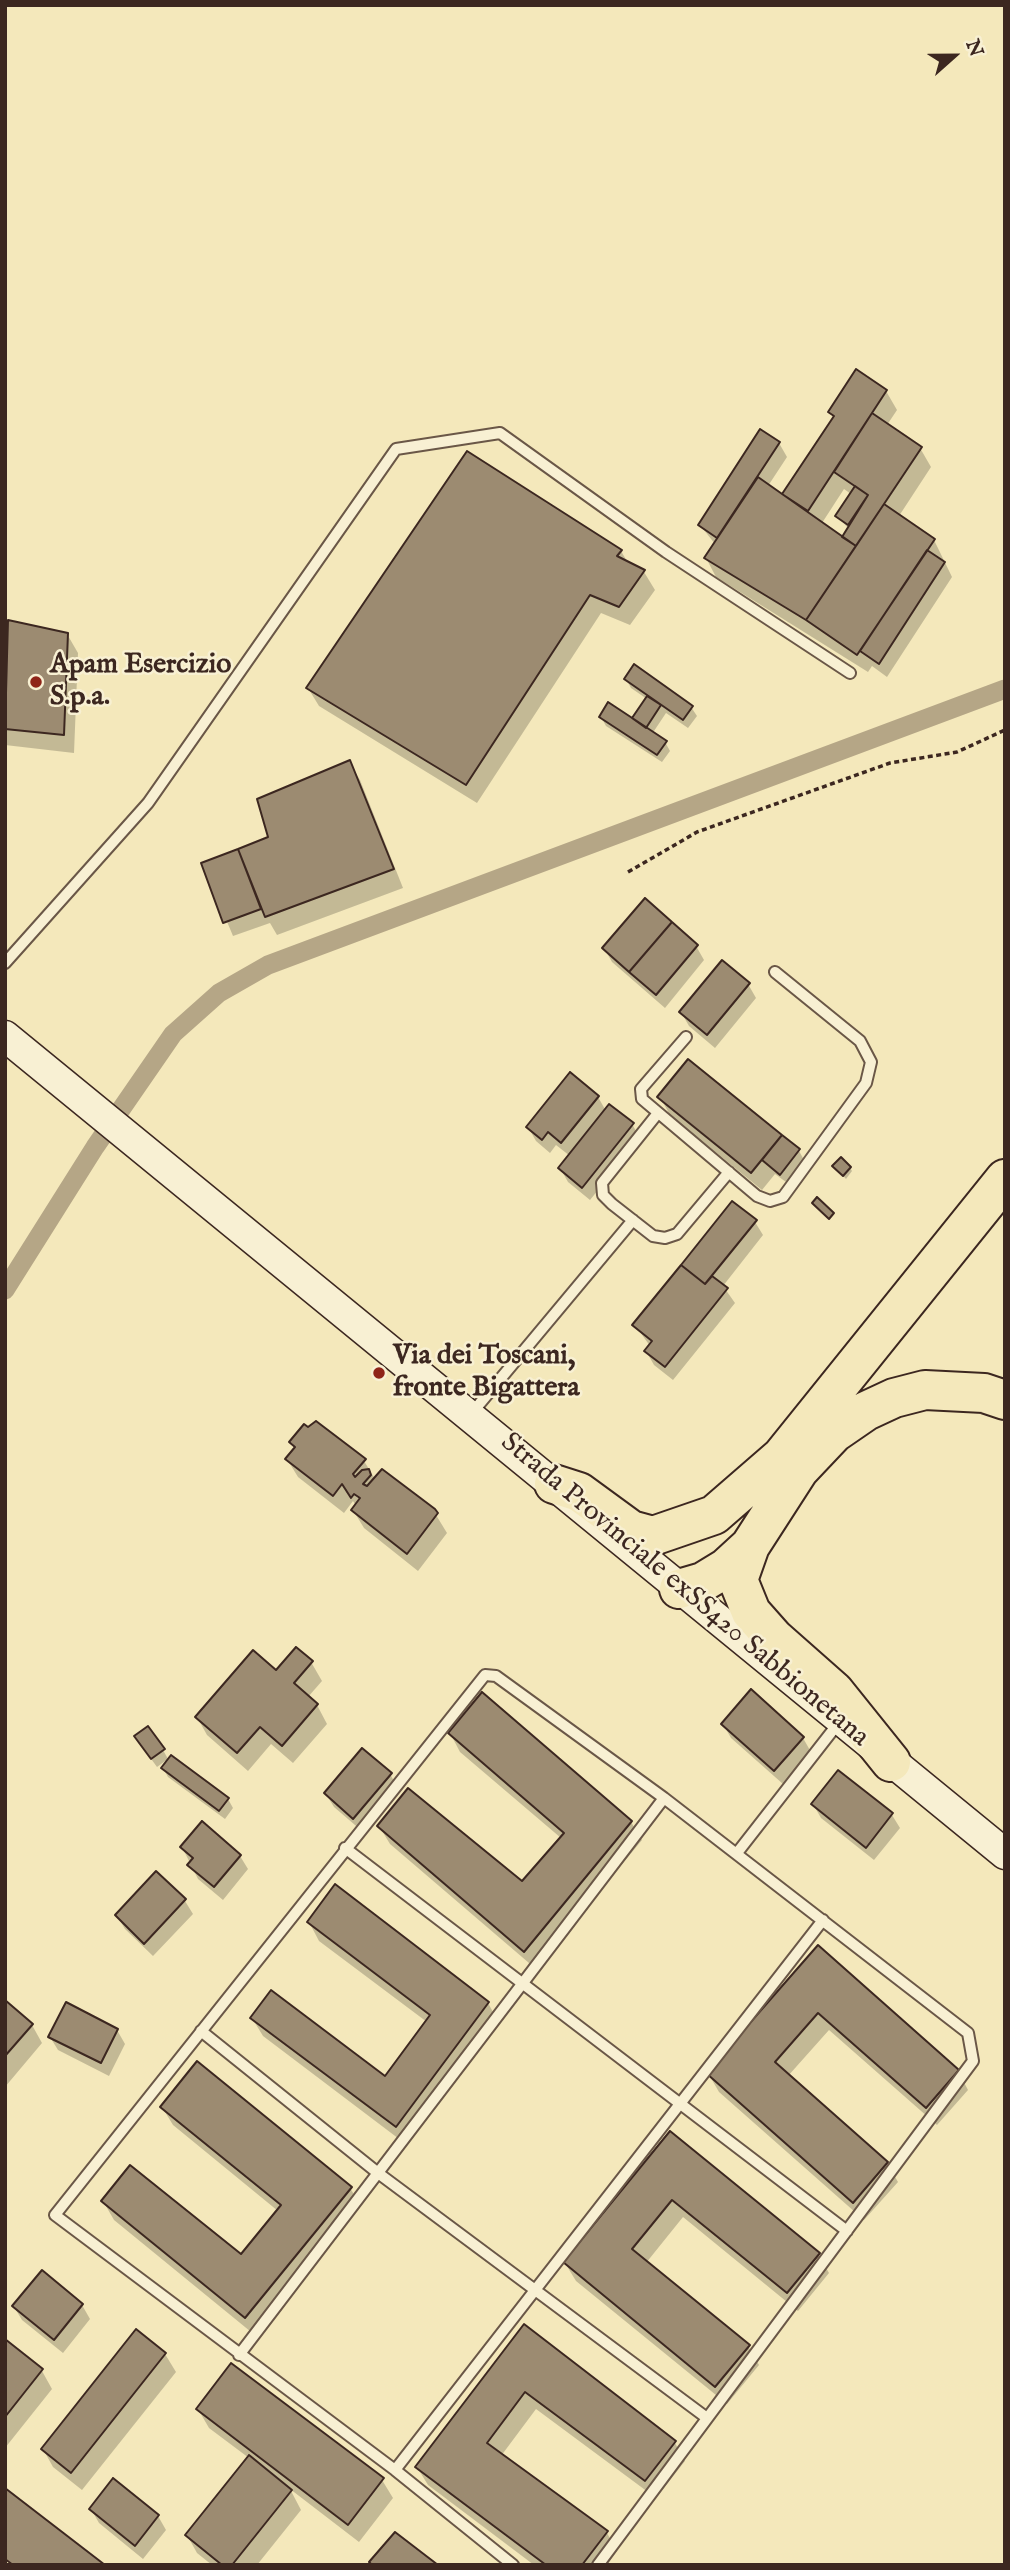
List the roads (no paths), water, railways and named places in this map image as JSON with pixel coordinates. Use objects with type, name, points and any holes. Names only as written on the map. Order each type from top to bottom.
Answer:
[{"type":"highway","points":[[554,1484],[579,1492],[631,1530],[653,1536],[714,1515],[748,1489],[782,1456],[1005,1179]]},
{"type":"highway","points":[[891,1762],[834,1691],[774,1639],[751,1612],[738,1580],[750,1546],[799,1470],[834,1433],[866,1411],[894,1398],[925,1390],[984,1393],[1005,1399]]},
{"type":"highway","points":[[680,1589],[694,1545],[714,1515]]},
{"type":"highway","points":[[680,1589],[703,1581],[726,1568],[750,1546]]},
{"type":"main road","name":"Strada Provinciale exSS420 Sabbionetana","points":[[5,1036],[138,1142],[1005,1854]]},
{"type":"lane","points":[[5,963],[148,803],[396,449],[500,433],[666,552],[850,673]]},
{"type":"lane","points":[[686,1037],[641,1089],[642,1099],[757,1196],[770,1201],[783,1197],[870,1073],[872,1062],[860,1041],[775,972]]},
{"type":"lane","points":[[658,1113],[602,1183],[603,1195],[633,1220],[653,1236],[665,1238],[677,1234],[729,1172]]},
{"type":"lane","points":[[470,1416],[633,1220]]},
{"type":"lane","points":[[513,2565],[394,2470],[55,2215],[485,1675],[496,1676],[664,1798],[968,2033],[973,2061],[598,2565]]},
{"type":"lane","points":[[737,1853],[840,1721]]},
{"type":"lane","points":[[239,2355],[664,1798]]},
{"type":"lane","points":[[345,1848],[847,2231]]},
{"type":"lane","points":[[394,2470],[822,1920]]},
{"type":"lane","points":[[201,2031],[378,2173],[707,2418]]},
{"type":"waterway","points":[[5,1290],[95,1147],[173,1034],[219,993],[268,965],[1005,689]]},
{"type":"place","name":"Apam Esercizio S.p.a.","points":[[36,682]]},
{"type":"place","name":"Via dei Toscani, fronte Bigattera","points":[[379,1373]]}]
